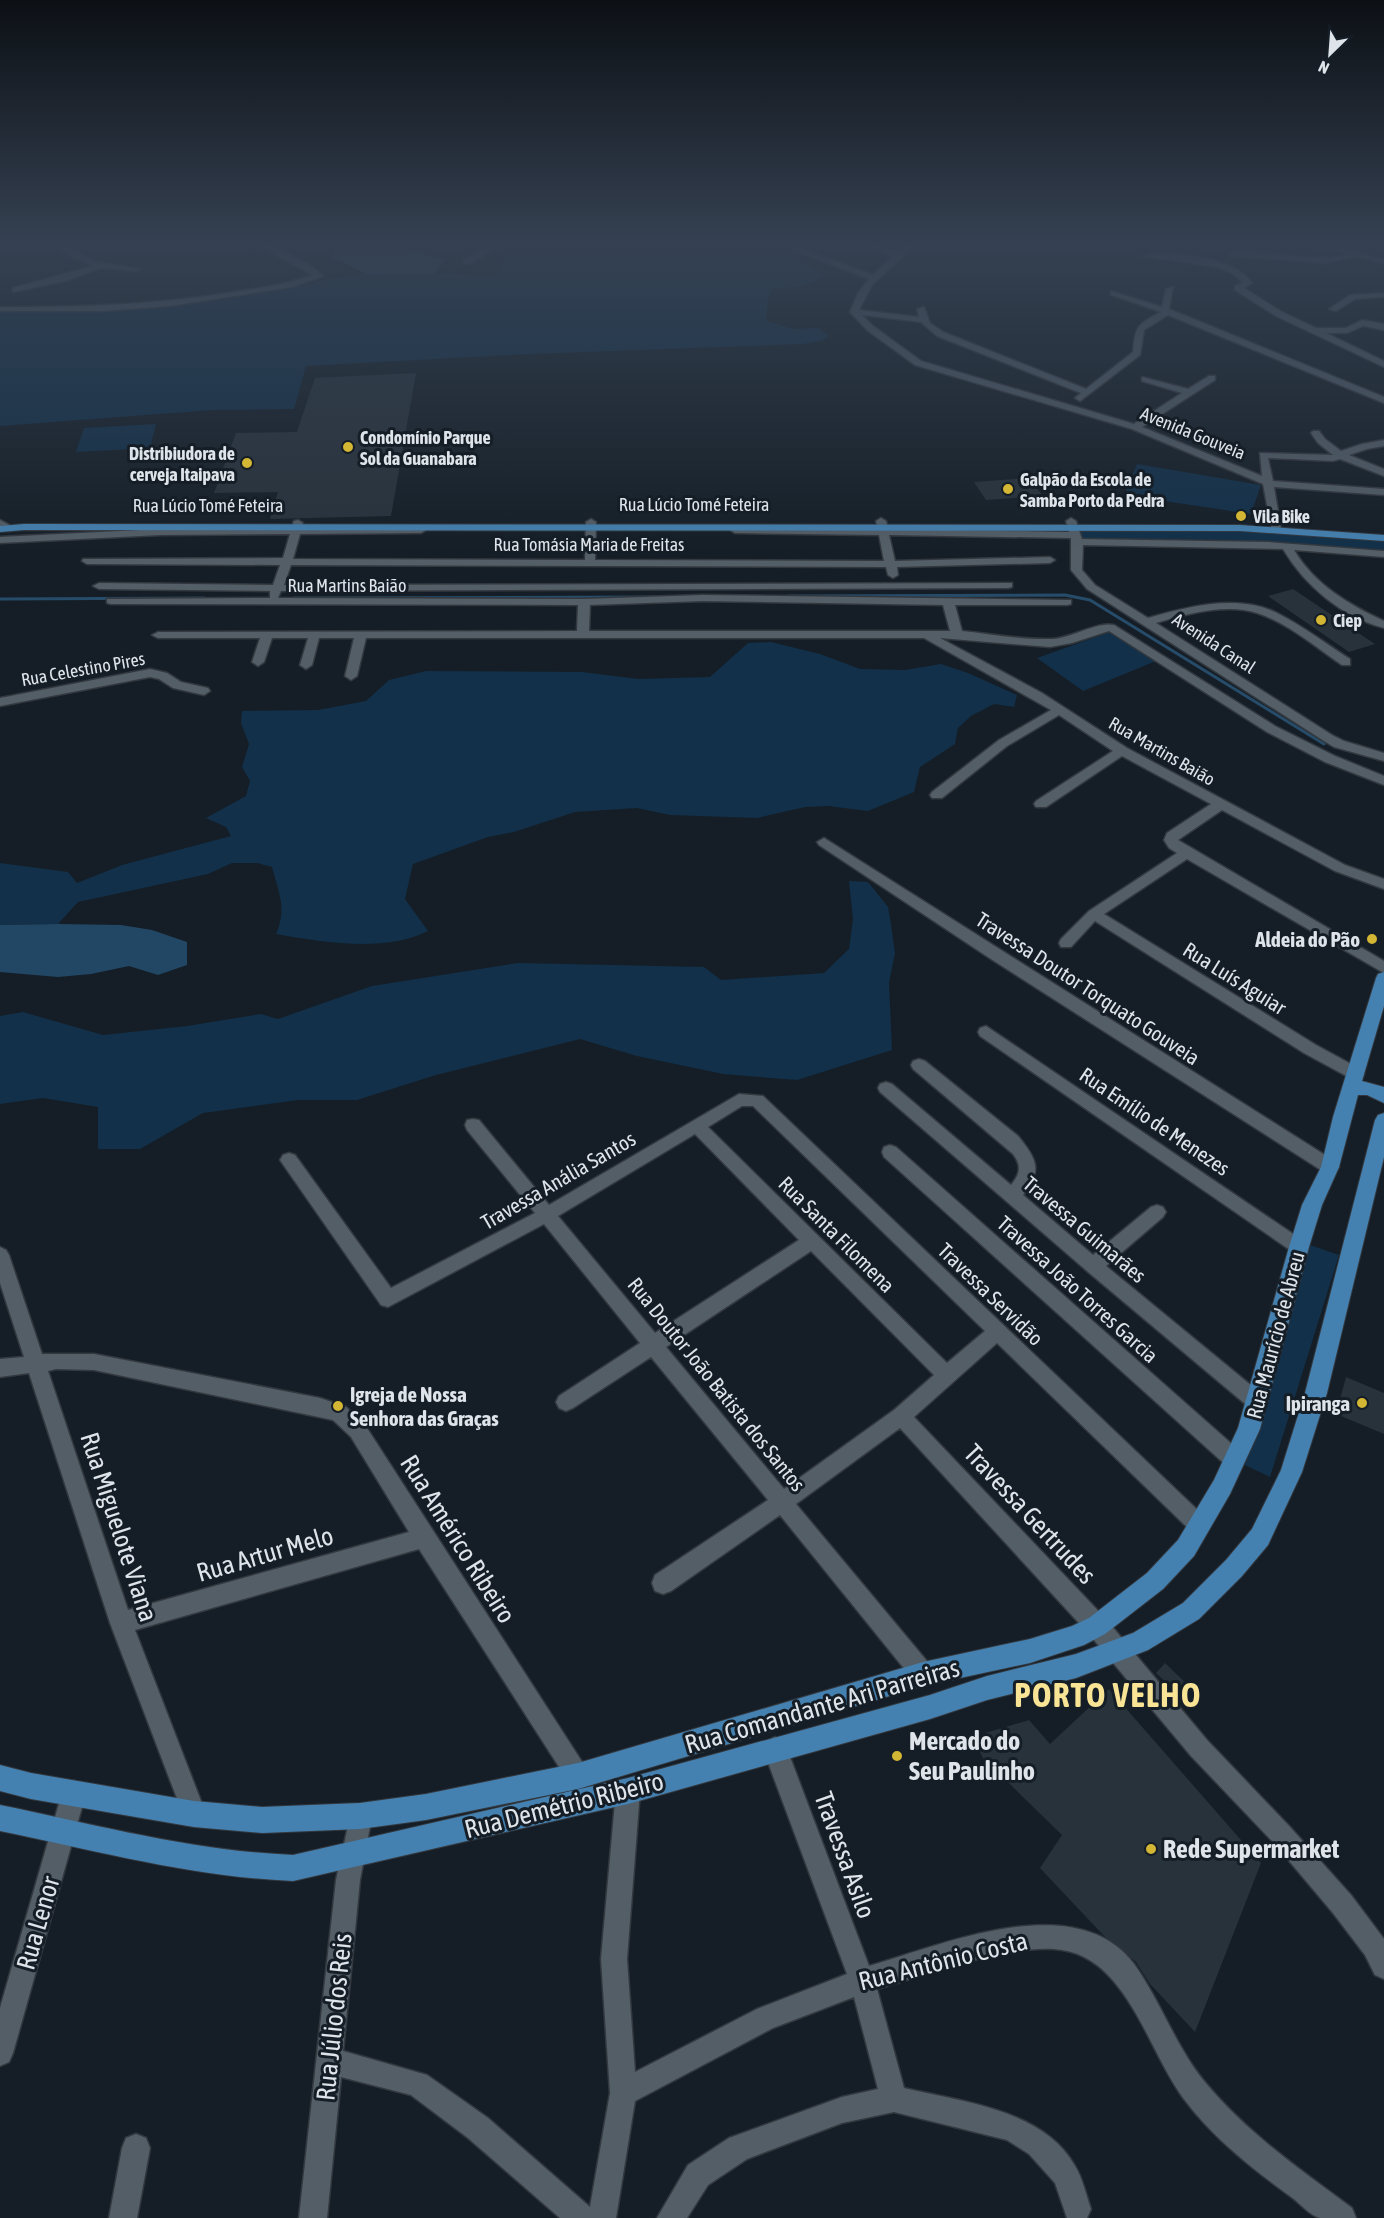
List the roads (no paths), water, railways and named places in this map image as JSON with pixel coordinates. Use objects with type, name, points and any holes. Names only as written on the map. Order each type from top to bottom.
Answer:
[{"type":"main road","name":"Rua Lúcio Tomé Feteira","points":[[3,526],[882,527],[1075,531],[1276,526],[1384,530]]},
{"type":"main road","name":"Rua Lúcio Tomé Feteira","points":[[1276,526],[1384,538]]},
{"type":"main road","name":"Rua Maurício de Abreu","points":[[1087,1631],[1155,1581],[1186,1548],[1235,1460],[1249,1429],[1312,1205],[1330,1167],[1384,978]]},
{"type":"main road","points":[[1355,1075],[1384,1082]]},
{"type":"main road","points":[[1355,1075],[1362,1086],[1373,1089],[1384,1096]]},
{"type":"main road","name":"Rua Demétrio Ribeiro","points":[[0,1818],[64,1830],[151,1851],[251,1868],[293,1868],[628,1791],[930,1707],[987,1688],[1076,1666],[1140,1642],[1191,1611],[1234,1568],[1260,1537],[1273,1511],[1291,1472],[1316,1393],[1384,1120]]},
{"type":"main road","name":"Rua Comandante Ari Parreiras","points":[[0,1778],[31,1786],[194,1814],[262,1820],[360,1816],[426,1807],[578,1776],[923,1674],[1030,1651],[1087,1631]]},
{"type":"street","name":"Avenida Gouveia","points":[[894,346],[918,363],[1182,440],[1269,483],[1281,486],[1384,492]]},
{"type":"street","points":[[967,346],[1087,392]]},
{"type":"street","points":[[1067,408],[1137,353],[1139,346]]},
{"type":"street","points":[[1251,346],[1384,400]]},
{"type":"street","points":[[1343,346],[1384,365]]},
{"type":"street","points":[[1372,371],[1384,365]]},
{"type":"street","points":[[1145,378],[1188,392]]},
{"type":"street","points":[[1135,427],[1212,378]]},
{"type":"street","points":[[1160,410],[1156,422],[1160,425]]},
{"type":"street","points":[[1316,433],[1325,444],[1343,456],[1384,473]]},
{"type":"street","points":[[1276,526],[1263,455],[1333,458],[1365,446],[1384,443]]},
{"type":"street","points":[[590,561],[591,526]]},
{"type":"street","points":[[0,540],[297,527],[275,595]]},
{"type":"street","points":[[882,527],[896,594]]},
{"type":"street","points":[[1075,531],[1384,554]]},
{"type":"street","name":"Avenida Canal","points":[[1075,531],[1076,570],[1086,582],[1339,744],[1384,757]]},
{"type":"street","points":[[1287,547],[1310,581],[1345,606],[1384,625]]},
{"type":"street","name":"Rua Tomásia Maria de Freitas","points":[[87,561],[590,561],[891,564],[1050,560]]},
{"type":"street","points":[[99,586],[275,595],[896,594],[1008,585]]},
{"type":"street","name":"Rua Martins Baião","points":[[111,601],[275,595],[584,602],[896,594],[948,602],[1067,602]]},
{"type":"street","points":[[583,634],[584,602]]},
{"type":"street","points":[[948,602],[957,634]]},
{"type":"street","points":[[1147,622],[1201,610],[1253,608],[1270,615],[1346,662]]},
{"type":"street","name":"Rua Martins Baião","points":[[158,635],[929,636],[957,634],[1050,643],[1068,641],[1106,627],[1116,629]]},
{"type":"street","name":"Avenida Canal","points":[[1116,629],[1271,729],[1330,759],[1384,782]]},
{"type":"street","points":[[258,662],[267,635]]},
{"type":"street","points":[[351,676],[361,635]]},
{"type":"street","points":[[306,665],[314,636]]},
{"type":"street","name":"Rua Martins Baião","points":[[929,636],[1006,676],[1122,751],[1220,805],[1340,868],[1384,884]]},
{"type":"street","name":"Rua Celestino Pires","points":[[0,702],[150,673],[163,676],[177,685],[204,691]]},
{"type":"street","points":[[937,795],[1003,743],[1059,710]]},
{"type":"street","points":[[1330,759],[1339,744]]},
{"type":"street","points":[[1041,804],[1122,751]]},
{"type":"street","points":[[1220,805],[1172,837],[1171,840],[1187,852],[1384,968]]},
{"type":"street","name":"Travessa Doutor Torquato Gouveia","points":[[824,842],[996,955],[1330,1167]]},
{"type":"street","points":[[1066,943],[1094,914],[1187,852]]},
{"type":"street","name":"Rua Luís Aguiar","points":[[1094,914],[1355,1075]]},
{"type":"street","name":"Rua Emílio de Menezes","points":[[986,1032],[1299,1247]]},
{"type":"street","points":[[920,1065],[1012,1141],[1025,1155],[1029,1165],[1029,1174],[1012,1196]]},
{"type":"street","name":"Travessa Guimarães","points":[[886,1088],[1093,1266],[1257,1402]]},
{"type":"street","name":"Travessa Anália Santos","points":[[289,1160],[388,1299],[546,1215],[739,1100],[749,1098]]},
{"type":"street","name":"Travessa Servidão","points":[[749,1098],[757,1100],[767,1109],[1200,1525]]},
{"type":"street","name":"Rua Doutor João Batista dos Santos","points":[[473,1125],[923,1674]]},
{"type":"street","name":"Rua Santa Filomena","points":[[696,1125],[946,1375]]},
{"type":"street","name":"Travessa João Torres Garcia","points":[[890,1152],[1235,1460]]},
{"type":"street","points":[[1093,1266],[1157,1212]]},
{"type":"street","points":[[566,1402],[812,1241]]},
{"type":"street","name":"Rua Miguelote Viana","points":[[0,1255],[121,1623],[194,1814]]},
{"type":"street","points":[[663,1583],[782,1502],[901,1416],[998,1332]]},
{"type":"street","name":"Rua Américo Ribeiro","points":[[0,1368],[70,1360],[94,1362],[320,1407],[339,1413],[358,1431],[424,1538],[578,1776]]},
{"type":"street","name":"Travessa Gertrudes","points":[[901,1416],[1087,1631],[1118,1650],[1199,1748],[1282,1835],[1342,1904],[1374,1946],[1384,1966]]},
{"type":"street","name":"Rua Artur Melo","points":[[121,1623],[424,1538]]},
{"type":"street","name":"Travessa Asilo","points":[[775,1749],[862,1981],[894,2099]]},
{"type":"street","points":[[602,2218],[623,2093],[614,1959],[628,1791]]},
{"type":"street","name":"Rua Lenor","points":[[0,2053],[74,1793]]},
{"type":"street","name":"Rua Júlio dos Reis","points":[[313,2218],[352,1854],[360,1816]]},
{"type":"street","name":"Rua Antônio Costa","points":[[623,2093],[766,2018],[862,1981],[991,1944],[1027,1937],[1062,1937],[1089,1945],[1105,1954],[1124,1972],[1192,2089],[1229,2129],[1263,2160],[1342,2218]]},
{"type":"street","points":[[330,2061],[418,2084],[478,2128],[581,2218]]},
{"type":"street","points":[[671,2218],[698,2175],[739,2148],[842,2110],[894,2099],[1012,2128],[1039,2144],[1055,2160],[1066,2176],[1077,2209]]},
{"type":"street","points":[[123,2218],[136,2148]]},
{"type":"waterway","points":[[789,596],[1065,595],[1090,600],[1324,744]]},
{"type":"waterway","points":[[294,598],[654,597]]},
{"type":"waterway","points":[[0,599],[204,598]]},
{"type":"place","name":"Condomínio Parque Sol da Guanabara","points":[[348,447]]},
{"type":"place","name":"Distribiudora de cerveja Itaipava","points":[[247,463]]},
{"type":"place","name":"Galpão da Escola de Samba Porto da Pedra","points":[[1008,489]]},
{"type":"place","name":"Vila Bike","points":[[1241,516]]},
{"type":"place","name":"Ciep","points":[[1321,620]]},
{"type":"place","name":"Aldeia do Pão","points":[[1372,939]]},
{"type":"place","name":"Ipiranga","points":[[1362,1403]]},
{"type":"place","name":"Igreja de Nossa Senhora das Graças","points":[[338,1406]]},
{"type":"place","name":"Mercado do Seu Paulinho","points":[[897,1756]]},
{"type":"place","name":"Rede Supermarket","points":[[1151,1849]]},
{"type":"district","name":"PORTO VELHO","points":[[1108,1695]]}]
